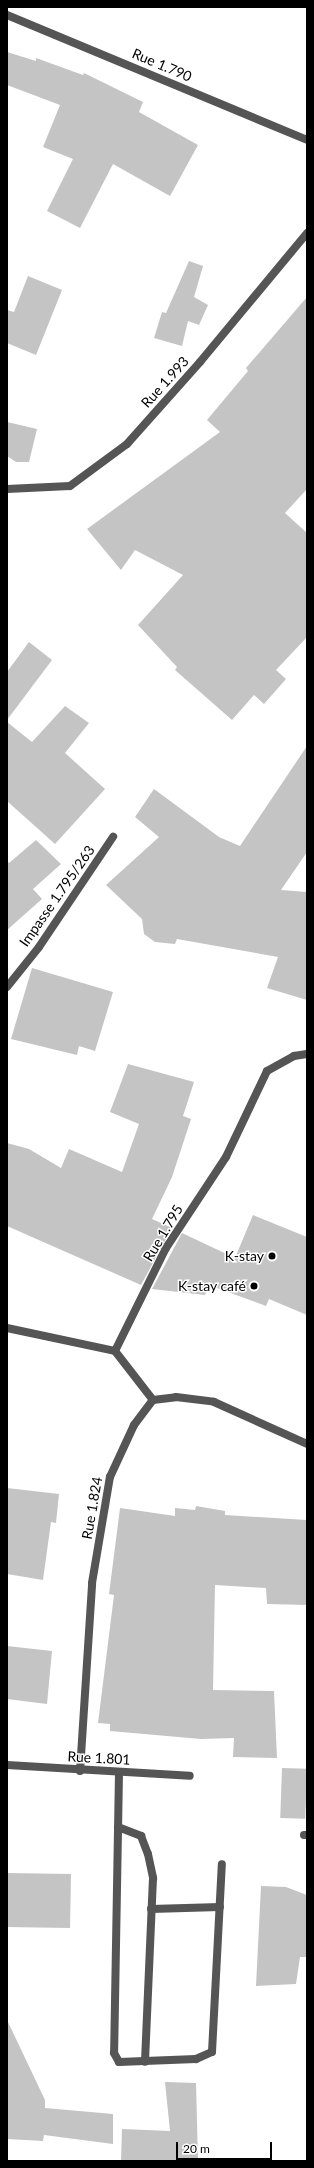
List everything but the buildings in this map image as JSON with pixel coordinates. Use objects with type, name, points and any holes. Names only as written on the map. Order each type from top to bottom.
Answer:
[{"type":"street","name":"Rue 1.790","points":[[7,15],[307,140]]},
{"type":"street","name":"Rue 1.993","points":[[7,489],[70,486],[127,444],[200,362],[307,233]]},
{"type":"street","name":"Impasse 1.795/263","points":[[7,988],[39,947],[113,837]]},
{"type":"street","name":"Rue 1.795","points":[[115,1351],[166,1248],[226,1157],[267,1071],[294,1056],[307,1054]]},
{"type":"street","points":[[7,1328],[115,1351],[153,1400],[176,1397],[214,1402],[307,1444]]},
{"type":"street","name":"Rue 1.824","points":[[80,1771],[92,1583],[110,1477],[134,1425],[153,1400]]},
{"type":"street","name":"Rue 1.801","points":[[7,1765],[80,1771],[190,1776]]},
{"type":"street","points":[[119,1773],[114,2053],[119,2062],[196,2060],[212,2052],[222,1864]]},
{"type":"street","points":[[118,1828],[141,1836],[148,1854],[153,1878],[146,2062]]},
{"type":"street","points":[[152,1909],[220,1907]]},
{"type":"place","name":"K-stay","points":[[272,1256]]},
{"type":"place","name":"K-stay café","points":[[254,1286]]}]
